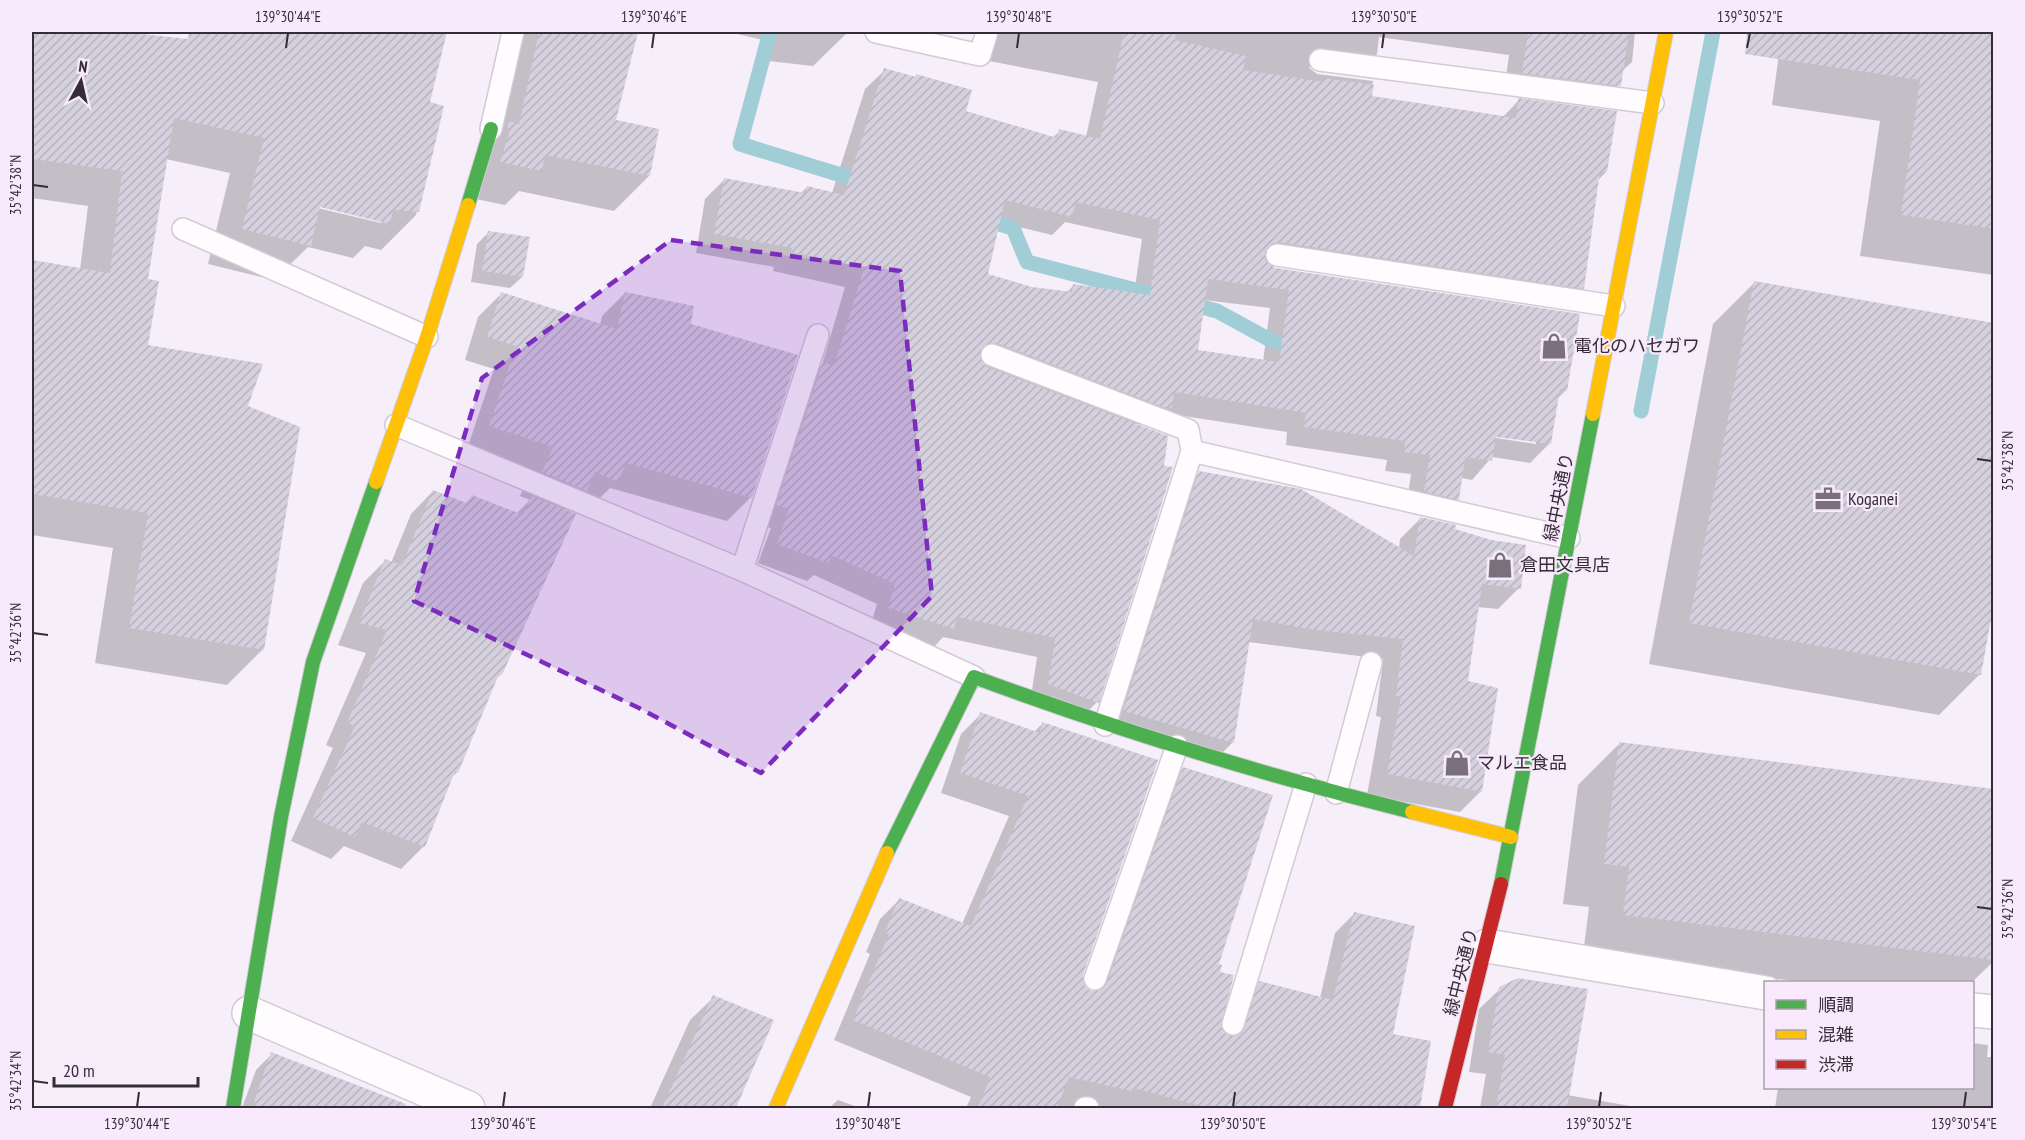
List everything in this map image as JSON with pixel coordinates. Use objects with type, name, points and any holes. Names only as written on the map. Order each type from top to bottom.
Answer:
[{"type":"street","name":"緑中央通り","points":[[1445,1108],[1487,946],[1511,837],[1666,32]]},
{"type":"street","points":[[233,1108],[281,817],[314,662],[427,337],[491,129]]},
{"type":"street","points":[[776,1108],[884,859],[974,677],[1105,725],[1336,793],[1511,837]]},
{"type":"street","points":[[1487,946],[1764,993]]},
{"type":"street","points":[[1974,1010],[1994,1012]]},
{"type":"street","points":[[249,1013],[468,1108]]},
{"type":"lane","points":[[491,129],[513,32]]},
{"type":"lane","points":[[876,32],[980,55],[987,32]]},
{"type":"lane","points":[[1320,60],[1653,103]]},
{"type":"lane","points":[[183,230],[427,337]]},
{"type":"lane","points":[[1277,255],[1614,306]]},
{"type":"lane","points":[[742,570],[818,335]]},
{"type":"lane","points":[[992,355],[1188,430],[1192,451],[1105,725]]},
{"type":"lane","points":[[396,426],[742,570],[974,677]]},
{"type":"lane","points":[[1192,451],[1569,538]]},
{"type":"lane","points":[[1336,793],[1371,663]]},
{"type":"lane","points":[[1095,979],[1177,746]]},
{"type":"lane","points":[[1233,1024],[1306,784]]},
{"type":"highlighted area","points":[[671,240],[900,271],[932,596],[761,773],[639,708],[414,601],[482,378]]},
{"type":"building","points":[[32,32],[122,32],[188,39],[189,32],[447,32],[430,102],[444,106],[419,212],[393,210],[390,224],[320,207],[311,246],[242,229],[264,138],[174,118],[148,279],[159,281],[148,345],[263,364],[248,406],[300,427],[264,650],[129,628],[148,513],[32,494],[32,260],[110,273],[122,171],[32,159]]},
{"type":"building","points":[[539,32],[638,32],[616,120],[659,129],[650,176],[545,155],[542,171],[500,162],[509,134],[507,121],[519,124]]},
{"type":"building","points":[[1124,32],[1176,32],[1175,40],[1246,56],[1243,70],[1324,82],[1324,78],[1374,85],[1372,96],[1516,118],[1518,98],[1617,111],[1607,172],[1600,171],[1584,289],[1279,242],[1272,243],[1265,253],[1265,260],[1275,268],[1580,314],[1567,391],[1560,389],[1551,444],[1496,437],[1492,461],[1465,457],[1459,500],[1424,491],[1430,455],[1404,452],[1405,441],[1304,427],[1306,413],[1174,392],[1172,408],[1163,407],[997,343],[984,346],[980,358],[987,367],[1168,436],[1164,466],[1173,467],[1099,703],[1048,684],[1055,638],[957,617],[954,629],[888,608],[895,584],[831,555],[828,563],[777,544],[789,509],[776,505],[823,362],[834,366],[864,268],[791,252],[792,248],[714,234],[724,178],[805,193],[807,186],[844,195],[884,68],[916,77],[916,74],[972,90],[966,111],[1057,138],[1059,129],[1100,139]],"holes":[[[1005,200],[1072,217],[1076,202],[1160,220],[1150,295],[1073,284],[1072,292],[1032,287],[988,274]],[[1208,279],[1289,290],[1279,362],[1198,350]]]},
{"type":"building","points":[[1528,32],[1629,32],[1621,86],[1522,73]]},
{"type":"building","points":[[1747,32],[1994,32],[1994,229],[1901,215],[1920,80],[1745,54]]},
{"type":"building","points":[[488,231],[530,237],[523,277],[482,271]]},
{"type":"building","points":[[1754,281],[1994,323],[1994,602],[1981,675],[1689,623]]},
{"type":"building","points":[[501,292],[617,329],[625,292],[694,306],[691,324],[798,355],[752,498],[626,463],[618,482],[595,472],[587,491],[542,472],[553,447],[489,426],[516,346],[487,337]]},
{"type":"building","points":[[1199,471],[1301,489],[1414,556],[1420,517],[1456,525],[1455,529],[1491,540],[1526,545],[1521,589],[1482,584],[1468,681],[1498,688],[1482,792],[1387,774],[1401,697],[1396,696],[1403,639],[1316,630],[1253,619],[1234,743],[1123,711]]},
{"type":"building","points":[[433,490],[469,504],[472,495],[523,515],[532,496],[576,514],[502,675],[499,674],[458,773],[455,771],[425,847],[362,822],[355,837],[313,818],[355,726],[347,723],[387,630],[359,623],[385,559],[402,565]]},
{"type":"building","points":[[980,712],[1040,733],[1042,722],[1158,760],[1083,975],[1085,987],[1091,991],[1103,989],[1107,983],[1183,767],[1273,795],[1219,964],[1222,965],[1220,972],[1234,975],[1221,1027],[1230,1036],[1242,1033],[1259,981],[1333,1000],[1354,912],[1415,926],[1393,1034],[1431,1041],[1420,1108],[1209,1108],[1133,1088],[1132,1091],[1069,1077],[1057,1108],[978,1108],[990,1077],[853,1020],[889,934],[885,932],[899,898],[971,926],[1028,796],[960,773]]},
{"type":"building","points":[[1619,742],[1994,789],[1994,960],[1623,915],[1629,867],[1604,864]]},
{"type":"building","points":[[1518,978],[1588,989],[1567,1108],[1496,1108],[1505,1055],[1488,1052],[1499,987]]},
{"type":"building","points":[[713,995],[774,1020],[736,1108],[662,1108]]},
{"type":"building","points":[[271,1052],[406,1104],[405,1108],[252,1108]]},
{"type":"waterway","points":[[770,32],[740,144],[867,183]]},
{"type":"waterway","points":[[1641,411],[1713,32]]},
{"type":"waterway","points":[[981,219],[1013,228],[1027,262],[1217,311],[1272,341],[1300,347]]},
{"type":"traffic: fast","points":[[468,205],[491,129]]},
{"type":"traffic: fast","points":[[1501,884],[1593,414]]},
{"type":"traffic: fast","points":[[233,1108],[281,817],[313,662],[376,482]]},
{"type":"traffic: fast","points":[[887,853],[974,677],[1191,750],[1301,783],[1412,812]]},
{"type":"traffic: slow","points":[[1593,414],[1666,32]]},
{"type":"traffic: slow","points":[[376,482],[427,337],[468,205]]},
{"type":"traffic: slow","points":[[1412,812],[1511,837]]},
{"type":"traffic: slow","points":[[776,1108],[887,853]]},
{"type":"traffic: jam","points":[[1445,1108],[1501,884]]},
{"type":"place","name":"電化のハセガワ","points":[[1554,346]]},
{"type":"place","name":"Koganei","points":[[1828,499]]},
{"type":"place","name":"倉田文具店","points":[[1500,565]]},
{"type":"place","name":"マルエ食品","points":[[1457,763]]}]
